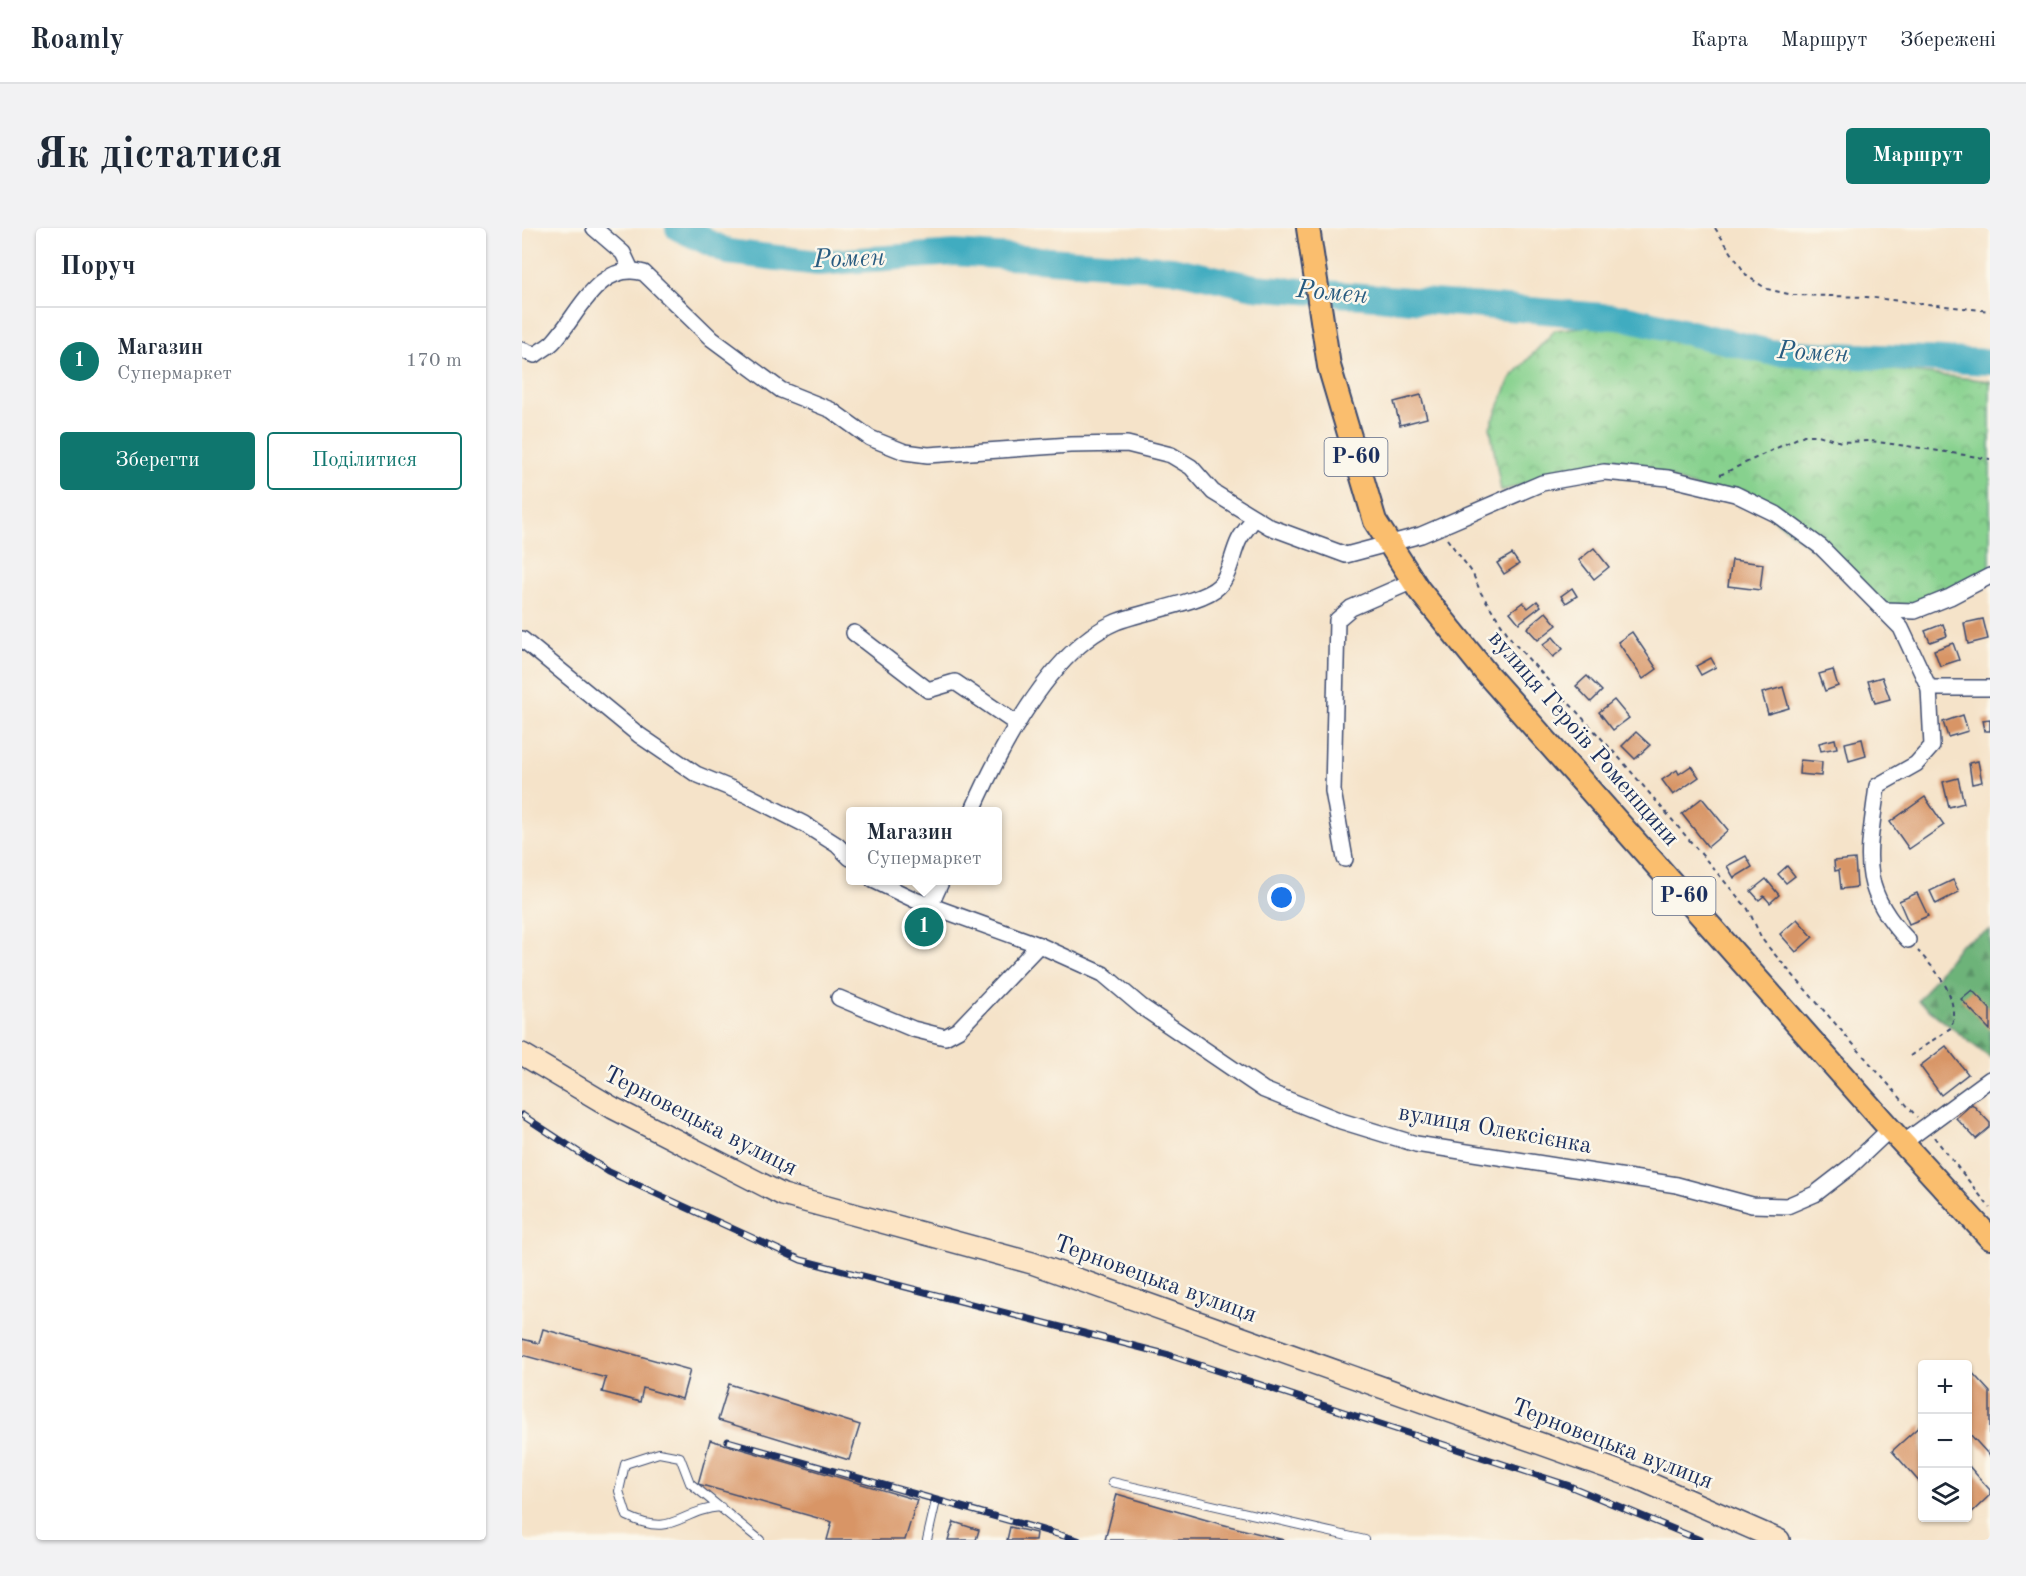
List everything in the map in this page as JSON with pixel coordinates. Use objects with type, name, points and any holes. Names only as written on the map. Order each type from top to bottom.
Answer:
[{"type":"main road","name":"вулиця Героїв Роменщини","points":[[1308,228],[1329,366],[1375,521],[1413,581],[1487,674],[1990,1239]]},
{"type":"main road","name":"Терновецька вулиця","points":[[522,1054],[613,1108],[783,1195],[1032,1263],[1637,1478],[1779,1540]]},
{"type":"street","points":[[594,228],[623,253],[631,270]]},
{"type":"street","points":[[522,350],[535,355],[553,343],[601,280],[631,270],[644,273],[712,339],[781,390],[831,410],[870,438],[905,452],[928,455],[1070,444],[1127,444],[1172,455],[1191,467],[1213,492],[1270,527],[1346,555],[1390,544],[1437,528],[1542,483],[1604,472],[1668,478],[1735,494],[1776,514],[1821,547],[1901,628],[1929,688],[1932,746],[1916,764],[1877,786],[1870,846],[1869,871],[1874,894],[1887,919],[1908,940]]},
{"type":"street","points":[[974,807],[1004,742],[1060,663],[1086,638],[1116,622],[1200,598],[1220,586],[1239,538],[1255,518]]},
{"type":"street","points":[[1883,610],[1915,610],[1950,597],[1990,576]]},
{"type":"street","points":[[1345,859],[1333,791],[1337,620],[1351,608],[1413,581]]},
{"type":"street","points":[[854,633],[928,690],[956,682],[1017,724]]},
{"type":"street","points":[[522,639],[639,735],[696,774],[747,795],[804,824],[837,844],[846,854]]},
{"type":"street","points":[[1929,688],[1990,688]]},
{"type":"street","name":"вулиця Олексієнка","points":[[884,885],[930,906],[1039,945],[1103,974],[1142,1007],[1264,1090],[1341,1121],[1416,1144],[1667,1183],[1752,1205],[1787,1206],[1815,1194],[1896,1136],[1926,1126],[1990,1079]]},
{"type":"street","points":[[930,906],[940,885]]},
{"type":"street","points":[[839,998],[913,1029],[945,1037],[958,1030],[1039,945]]},
{"type":"lane","points":[[721,1507],[699,1510],[667,1526],[644,1525],[627,1516],[619,1491],[625,1464],[659,1453],[680,1457],[690,1483],[721,1507],[760,1540]]},
{"type":"lane","points":[[1112,1482],[1365,1540]]},
{"type":"lane","points":[[927,1540],[935,1504]]},
{"type":"path","points":[[1715,228],[1747,276],[1767,289],[1793,295],[1866,297],[1990,311]]},
{"type":"path","points":[[1697,485],[1804,435],[1818,435],[1841,442],[1870,441],[1990,459]]},
{"type":"path","points":[[1437,528],[1462,556],[1486,601],[1514,642],[1645,787],[1748,909],[1762,939],[1770,949],[1926,1126],[1990,1208]]},
{"type":"path","points":[[1908,940],[1951,992],[1955,1012],[1952,1027],[1910,1056]]},
{"type":"green space","points":[[1624,322],[1762,359],[1841,364],[1990,381],[1990,579],[1913,612],[1885,605],[1766,513],[1646,469],[1575,468],[1501,491],[1490,427],[1510,379],[1555,330]]},
{"type":"green space","points":[[1990,930],[1990,1058],[1918,1001],[1960,944]]},
{"type":"building","points":[[1421,395],[1427,418],[1400,425],[1394,402]]},
{"type":"building","points":[[1594,548],[1609,567],[1594,579],[1579,560]]},
{"type":"building","points":[[1512,554],[1519,564],[1504,574],[1497,563]]},
{"type":"building","points":[[1732,560],[1763,564],[1760,590],[1728,586]]},
{"type":"building","points":[[1572,588],[1577,596],[1566,603],[1561,596]]},
{"type":"building","points":[[1537,601],[1541,606],[1519,623],[1510,612],[1523,602],[1528,608]]},
{"type":"building","points":[[1546,612],[1557,625],[1538,640],[1527,628]]},
{"type":"building","points":[[1983,619],[1988,639],[1968,644],[1964,623]]},
{"type":"building","points":[[1943,624],[1947,636],[1930,642],[1925,631]]},
{"type":"building","points":[[1632,632],[1657,669],[1643,679],[1618,642]]},
{"type":"building","points":[[1553,637],[1563,649],[1553,657],[1543,645]]},
{"type":"building","points":[[1953,643],[1959,660],[1940,666],[1934,650]]},
{"type":"building","points":[[1711,658],[1716,667],[1701,675],[1696,666]]},
{"type":"building","points":[[1833,670],[1838,686],[1825,691],[1819,674]]},
{"type":"building","points":[[1587,676],[1602,691],[1591,702],[1576,686]]},
{"type":"building","points":[[1882,677],[1890,699],[1875,703],[1868,681]]},
{"type":"building","points":[[1783,687],[1789,708],[1768,714],[1762,693]]},
{"type":"building","points":[[1614,700],[1629,718],[1613,730],[1599,712]]},
{"type":"building","points":[[1963,715],[1968,731],[1948,737],[1943,722]]},
{"type":"building","points":[[1990,719],[1990,731],[1985,731],[1983,720]]},
{"type":"building","points":[[1636,732],[1650,745],[1635,759],[1622,746]]},
{"type":"building","points":[[1835,739],[1837,748],[1821,751],[1819,743]]},
{"type":"building","points":[[1862,739],[1866,756],[1849,761],[1845,743]]},
{"type":"building","points":[[1800,760],[1822,762],[1821,776],[1799,774]]},
{"type":"building","points":[[1978,761],[1982,782],[1972,784],[1969,763]]},
{"type":"building","points":[[1691,766],[1699,777],[1673,795],[1662,780],[1677,770],[1679,774]]},
{"type":"building","points":[[1958,778],[1964,803],[1949,807],[1943,782]]},
{"type":"building","points":[[1925,797],[1944,825],[1909,849],[1890,822]]},
{"type":"building","points":[[1702,798],[1728,830],[1708,847],[1682,814]]},
{"type":"building","points":[[1746,856],[1752,867],[1734,878],[1727,866]]},
{"type":"building","points":[[1855,859],[1857,887],[1841,889],[1839,870],[1835,871],[1834,861]]},
{"type":"building","points":[[1787,866],[1795,876],[1786,883],[1778,874]]},
{"type":"building","points":[[1766,879],[1779,895],[1770,903],[1764,896],[1759,900],[1751,891]]},
{"type":"building","points":[[1953,880],[1959,892],[1936,904],[1930,891]]},
{"type":"building","points":[[1917,893],[1928,916],[1909,924],[1899,901]]},
{"type":"building","points":[[1797,919],[1813,937],[1796,952],[1780,934]]},
{"type":"building","points":[[1972,990],[1990,1009],[1990,1030],[1961,999]]},
{"type":"building","points":[[1946,1046],[1968,1074],[1941,1095],[1920,1066]]},
{"type":"building","points":[[1972,1104],[1990,1123],[1990,1127],[1976,1139],[1956,1118]]},
{"type":"building","points":[[543,1329],[690,1370],[682,1399],[643,1388],[640,1402],[602,1392],[606,1378],[522,1355],[522,1339],[539,1343]]},
{"type":"building","points":[[1972,1372],[1990,1392],[1990,1456],[1972,1436]]},
{"type":"building","points":[[729,1384],[860,1425],[849,1460],[718,1420]]},
{"type":"building","points":[[1918,1428],[1918,1480],[1892,1451]]},
{"type":"building","points":[[710,1440],[917,1500],[905,1540],[827,1540],[832,1522],[698,1484]]},
{"type":"building","points":[[1972,1470],[1990,1490],[1990,1495],[1972,1512]]},
{"type":"building","points":[[1117,1494],[1217,1523],[1284,1540],[1105,1540]]},
{"type":"building","points":[[954,1522],[979,1530],[976,1540],[948,1540]]},
{"type":"building","points":[[1010,1527],[1036,1533],[1035,1540],[1007,1540]]},
{"type":"waterway","name":"Ромен","points":[[678,228],[728,252],[819,263],[955,253],[1172,269],[1254,287],[1627,318],[1770,352],[1990,362]]},
{"type":"railway","points":[[522,1115],[609,1172],[801,1260],[1169,1355],[1567,1485],[1700,1540]]},
{"type":"railway","points":[[728,1441],[1078,1540]]},
{"type":"place","name":"Магазин","points":[[924,927]]}]
